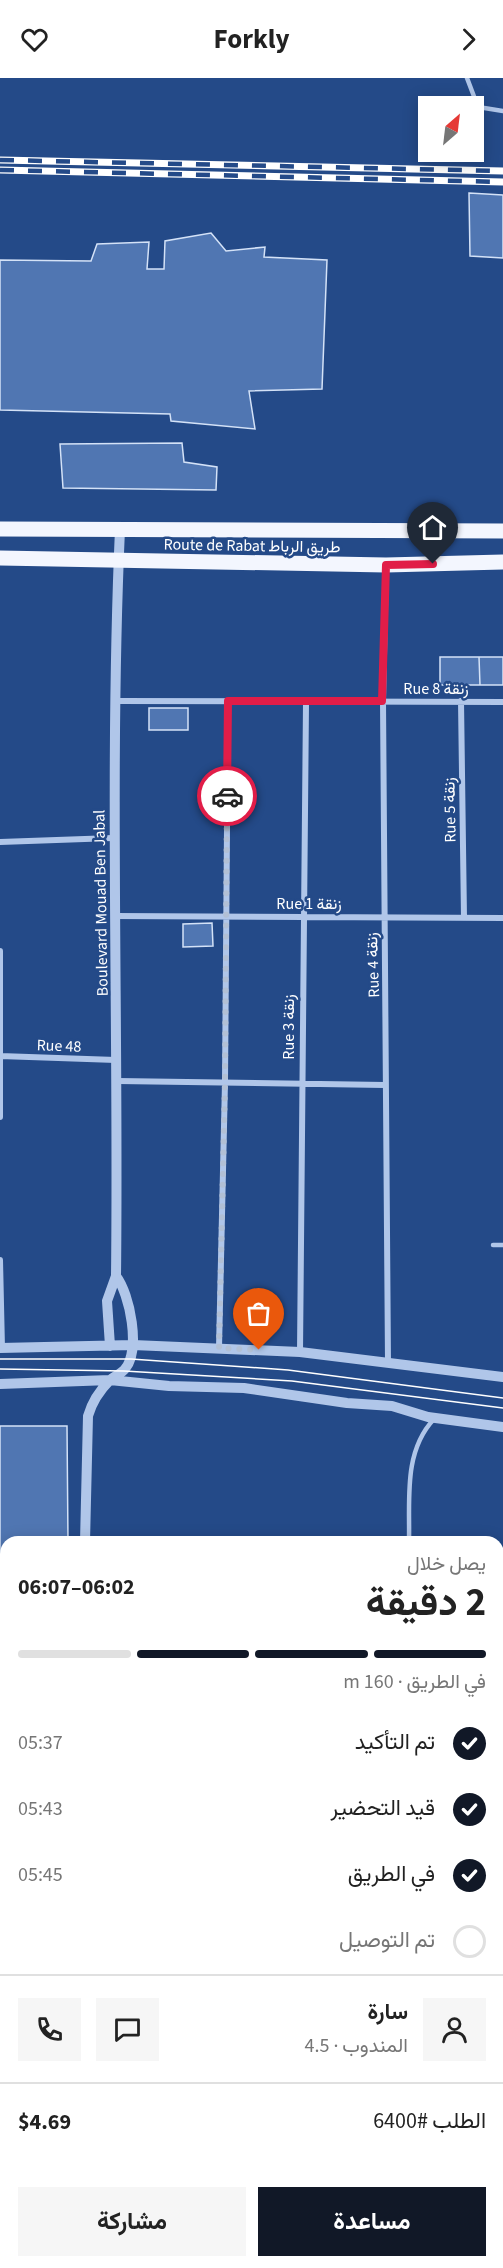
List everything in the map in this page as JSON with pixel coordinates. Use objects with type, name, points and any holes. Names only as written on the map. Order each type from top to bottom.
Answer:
[{"type":"main road","name":"Route de Rabat طريق الرباط","points":[[0,530],[503,531]]},
{"type":"main road","name":"Route de Rabat طريق الرباط","points":[[0,558],[386,565],[503,562]]},
{"type":"street","name":"Boulevard Mouad Ben Jabal","points":[[110,1346],[107,1301],[116,1276],[118,1082],[113,838],[120,529]]},
{"type":"street","name":"Rue 4 زنقة","points":[[386,565],[382,701],[387,1024],[385,1085],[388,1363]]},
{"type":"street","name":"Rue 8 زنقة","points":[[117,700],[306,703],[503,702]]},
{"type":"street","points":[[219,1348],[225,1082],[228,701]]},
{"type":"street","name":"Rue 5 زنقة","points":[[461,701],[464,918]]},
{"type":"street","name":"Rue 3 زنقة","points":[[300,1353],[306,703]]},
{"type":"street","points":[[0,842],[113,838]]},
{"type":"street","name":"Rue 1 زنقة","points":[[115,916],[503,918]]},
{"type":"street","points":[[0,951],[0,1117]]},
{"type":"street","name":"Rue 48","points":[[1,1056],[117,1060]]},
{"type":"street","points":[[118,1082],[385,1085]]},
{"type":"street","points":[[0,1260],[1,1348],[133,1345],[219,1348],[300,1353],[503,1377]]},
{"type":"street","name":"Boulevard Mouad Ben Jabal","points":[[116,1276],[126,1292],[133,1345]]},
{"type":"street","points":[[85,1536],[86,1428],[93,1402],[110,1380],[128,1365],[133,1353],[133,1345]]},
{"type":"street","points":[[0,1384],[110,1380],[169,1386],[244,1388],[347,1403],[392,1406],[435,1418],[503,1427]]},
{"type":"lane","points":[[467,78],[478,107],[503,111]]},
{"type":"lane","points":[[493,1245],[503,1245]]},
{"type":"lane","points":[[409,1536],[412,1465],[417,1444],[435,1418]]},
{"type":"building","points":[[469,193],[503,195],[503,258],[470,256]]},
{"type":"building","points":[[211,233],[226,251],[265,247],[264,257],[327,260],[322,389],[249,391],[255,429],[171,421],[170,414],[0,410],[0,260],[91,261],[97,244],[149,242],[147,269],[164,269],[165,241]]},
{"type":"building","points":[[182,443],[184,462],[217,467],[216,490],[63,488],[60,444]]},
{"type":"building","points":[[440,657],[479,657],[480,685],[440,685]]},
{"type":"building","points":[[479,657],[503,657],[503,685],[480,685]]},
{"type":"building","points":[[149,708],[188,708],[188,730],[149,730]]},
{"type":"building","points":[[212,923],[213,946],[183,947],[183,924]]},
{"type":"building","points":[[0,1426],[67,1426],[68,1536],[0,1536]]},
{"type":"tram line","points":[[0,1359],[131,1359],[288,1370],[503,1398]]},
{"type":"tram line","points":[[0,1369],[124,1371],[292,1381],[503,1408]]},
{"type":"railway","points":[[0,160],[503,171]]},
{"type":"railway","points":[[0,170],[503,182]]},
{"type":"way so far","points":[[227,796],[225,1082],[219,1348],[259,1350]]},
{"type":"route","points":[[227,796],[228,701],[306,703],[382,701],[386,565],[433,564]]}]
